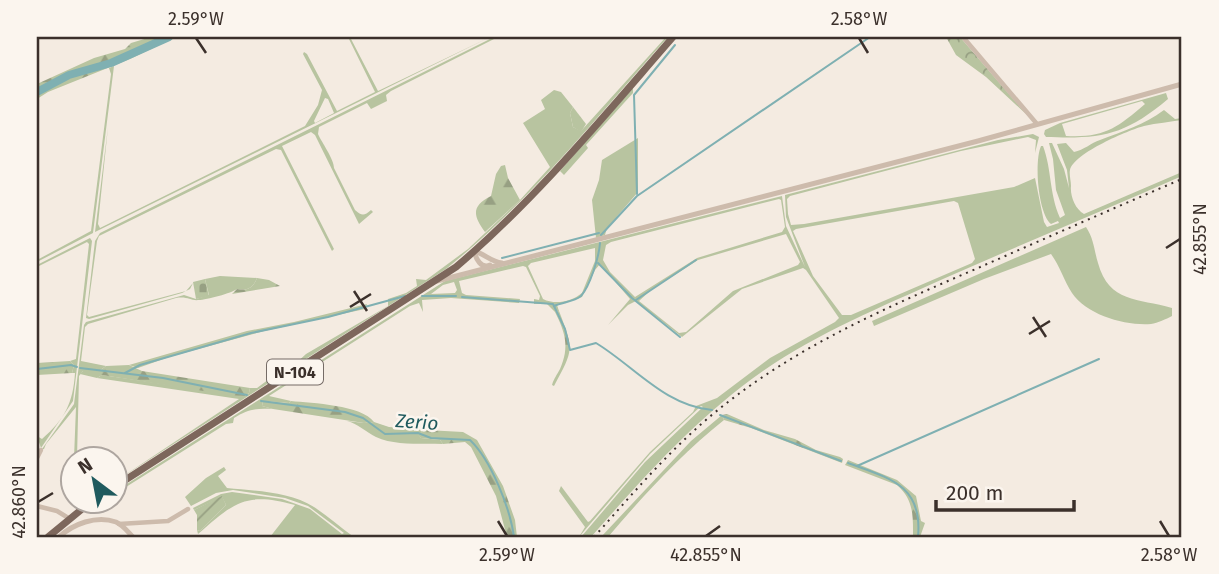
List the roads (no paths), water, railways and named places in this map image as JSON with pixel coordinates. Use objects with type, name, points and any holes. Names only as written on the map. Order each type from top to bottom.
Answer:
[{"type":"main road","name":"N-104","points":[[130,477],[437,281],[484,242],[548,177],[673,37]]},
{"type":"main road","points":[[48,537],[76,514]]},
{"type":"street","points":[[964,37],[1037,125]]},
{"type":"street","points":[[474,251],[476,259],[482,264],[509,262],[1037,125],[1182,84]]},
{"type":"street","points":[[484,242],[489,263]]},
{"type":"street","points":[[474,251],[489,263]]},
{"type":"street","points":[[437,281],[489,263]]},
{"type":"street","points":[[37,458],[41,450]]},
{"type":"street","points":[[37,506],[70,519]]},
{"type":"street","points":[[59,537],[81,523],[167,521],[188,509]]},
{"type":"street","points":[[80,514],[81,523]]},
{"type":"street","points":[[119,524],[133,537]]},
{"type":"waterway","points":[[37,92],[69,75],[111,63],[169,37]]},
{"type":"waterway","points":[[601,235],[637,196],[870,37]]},
{"type":"waterway","points":[[637,194],[634,95],[675,45]]},
{"type":"waterway","points":[[502,258],[599,233]]},
{"type":"waterway","points":[[554,306],[581,296],[594,271],[600,243]]},
{"type":"waterway","points":[[636,300],[696,260]]},
{"type":"waterway","points":[[598,263],[632,298],[680,337]]},
{"type":"waterway","points":[[125,373],[140,365],[251,333],[328,317],[405,296]]},
{"type":"waterway","points":[[422,296],[456,296]]},
{"type":"waterway","points":[[462,297],[553,304],[565,329],[570,350],[596,343],[665,393],[695,407],[712,410]]},
{"type":"waterway","points":[[857,466],[1099,359]]},
{"type":"waterway","name":"Zerio","points":[[37,369],[71,365],[77,367]]},
{"type":"waterway","name":"Zerio","points":[[80,368],[163,378],[247,395]]},
{"type":"waterway","name":"Zerio","points":[[261,401],[345,412],[363,418],[385,434],[418,433],[431,438],[470,440],[485,460],[498,485],[514,537]]},
{"type":"waterway","points":[[720,415],[841,461]]},
{"type":"waterway","points":[[848,463],[889,479],[909,495],[915,506],[918,537]]},
{"type":"railway","points":[[594,537],[691,433],[728,402],[787,362],[880,312],[1182,179]]}]
